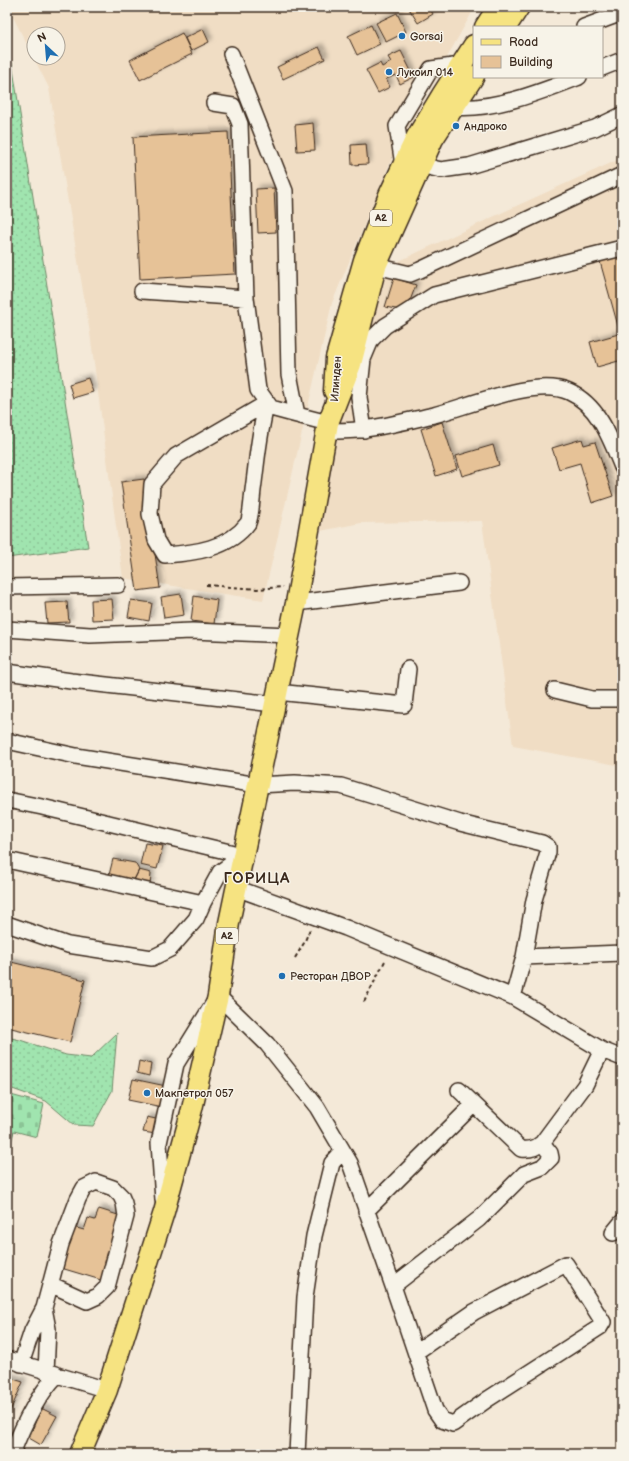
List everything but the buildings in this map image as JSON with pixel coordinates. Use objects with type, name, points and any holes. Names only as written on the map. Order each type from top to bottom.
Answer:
[{"type":"main road","points":[[487,26],[498,7]]},
{"type":"main road","points":[[507,26],[519,7]]},
{"type":"main road","name":"Илинден","points":[[329,420],[338,350],[364,260],[389,195],[433,139],[454,107],[473,49]]},
{"type":"main road","name":"Илинден","points":[[329,420],[351,364],[376,266],[412,165],[420,132],[467,70]]},
{"type":"main road","name":"A2","points":[[84,1453],[108,1390],[164,1212],[192,1109],[218,996],[229,923],[289,635],[329,420]]},
{"type":"street","points":[[587,26],[622,13]]},
{"type":"street","points":[[231,54],[285,191],[289,374],[297,416]]},
{"type":"street","points":[[603,68],[622,60]]},
{"type":"street","points":[[454,107],[468,109],[490,106],[576,78]]},
{"type":"street","points":[[214,103],[233,106],[240,124],[246,298],[258,390],[270,408],[297,416],[329,420],[364,430],[434,414],[523,390],[548,387],[569,392],[587,404],[602,421],[622,467]]},
{"type":"street","points":[[412,165],[441,170],[469,166],[595,128],[622,115]]},
{"type":"street","points":[[376,266],[410,274],[622,175]]},
{"type":"street","points":[[364,430],[359,397],[363,360],[370,340],[385,326],[434,295],[622,248]]},
{"type":"street","points":[[142,291],[246,298]]},
{"type":"street","points":[[267,403],[262,422],[249,522],[234,538],[215,547],[165,555],[156,540],[150,514],[152,484],[176,456],[267,403]]},
{"type":"street","points":[[297,594],[459,583]]},
{"type":"street","points":[[7,587],[118,585]]},
{"type":"street","points":[[7,628],[90,635],[192,631],[289,635]]},
{"type":"street","points":[[7,672],[71,681],[276,698],[404,705],[408,669]]},
{"type":"street","points":[[555,690],[592,699],[622,699]]},
{"type":"street","points":[[7,741],[76,756],[258,785],[295,783],[341,786],[460,823],[542,843],[548,846],[548,852],[534,900],[524,957],[513,997]]},
{"type":"street","points":[[7,800],[50,809],[242,858]]},
{"type":"street","points":[[7,924],[68,945],[152,958],[170,949],[196,919],[220,872],[242,858]]},
{"type":"street","points":[[7,860],[203,903]]},
{"type":"street","points":[[236,888],[315,916],[513,997],[602,1050],[622,1058]]},
{"type":"street","points":[[524,957],[622,953]]},
{"type":"street","points":[[218,996],[271,1050],[317,1107],[350,1163],[435,1410],[442,1420],[453,1424],[488,1399],[600,1328],[603,1322],[566,1264],[474,1312],[416,1352]]},
{"type":"street","points":[[459,1090],[473,1105],[521,1149],[529,1150],[538,1147],[542,1143],[586,1085],[602,1050]]},
{"type":"street","points":[[366,1211],[473,1105]]},
{"type":"street","points":[[393,1286],[479,1219],[524,1174],[542,1167],[547,1163],[551,1158],[550,1153],[542,1143]]},
{"type":"street","points":[[297,1454],[305,1298],[314,1236],[332,1163],[342,1151]]},
{"type":"street","points":[[50,1284],[87,1301],[98,1296],[107,1287],[126,1216],[124,1202],[121,1196],[113,1188],[96,1182],[84,1188],[78,1199],[61,1244],[50,1284],[44,1308],[14,1361],[108,1390]]},
{"type":"street","points":[[12,1454],[39,1399],[49,1383],[52,1373],[48,1328],[44,1308]]},
{"type":"path","points":[[206,585],[297,594]]},
{"type":"path","points":[[295,958],[304,943],[315,916]]},
{"type":"path","points":[[364,1002],[392,947]]},
{"type":"shaded area","points":[[8,7],[475,7],[395,151],[332,303],[263,600],[123,578],[90,333],[49,88],[38,66],[66,66],[66,26],[26,26],[26,43]]},
{"type":"shaded area","points":[[622,158],[622,766],[513,746],[482,521],[361,523],[315,532],[333,425],[378,271]]},
{"type":"green space","points":[[7,54],[12,63],[88,547],[7,558]]},
{"type":"green space","points":[[117,1033],[112,1091],[93,1126],[74,1125],[46,1101],[7,1087],[7,1037],[66,1055],[91,1058]]},
{"type":"green space","points":[[7,1094],[44,1104],[37,1137],[14,1131],[7,1158]]},
{"type":"place","name":"Gorsaj","points":[[402,36]]},
{"type":"place","name":"Лукоил 014","points":[[389,72]]},
{"type":"place","name":"Андроко","points":[[456,126]]},
{"type":"place","name":"Ресторан ДВОР","points":[[282,976]]},
{"type":"place","name":"Макпетрол 057","points":[[147,1093]]},
{"type":"district","name":"ГОРИЦА","points":[[257,878]]}]
